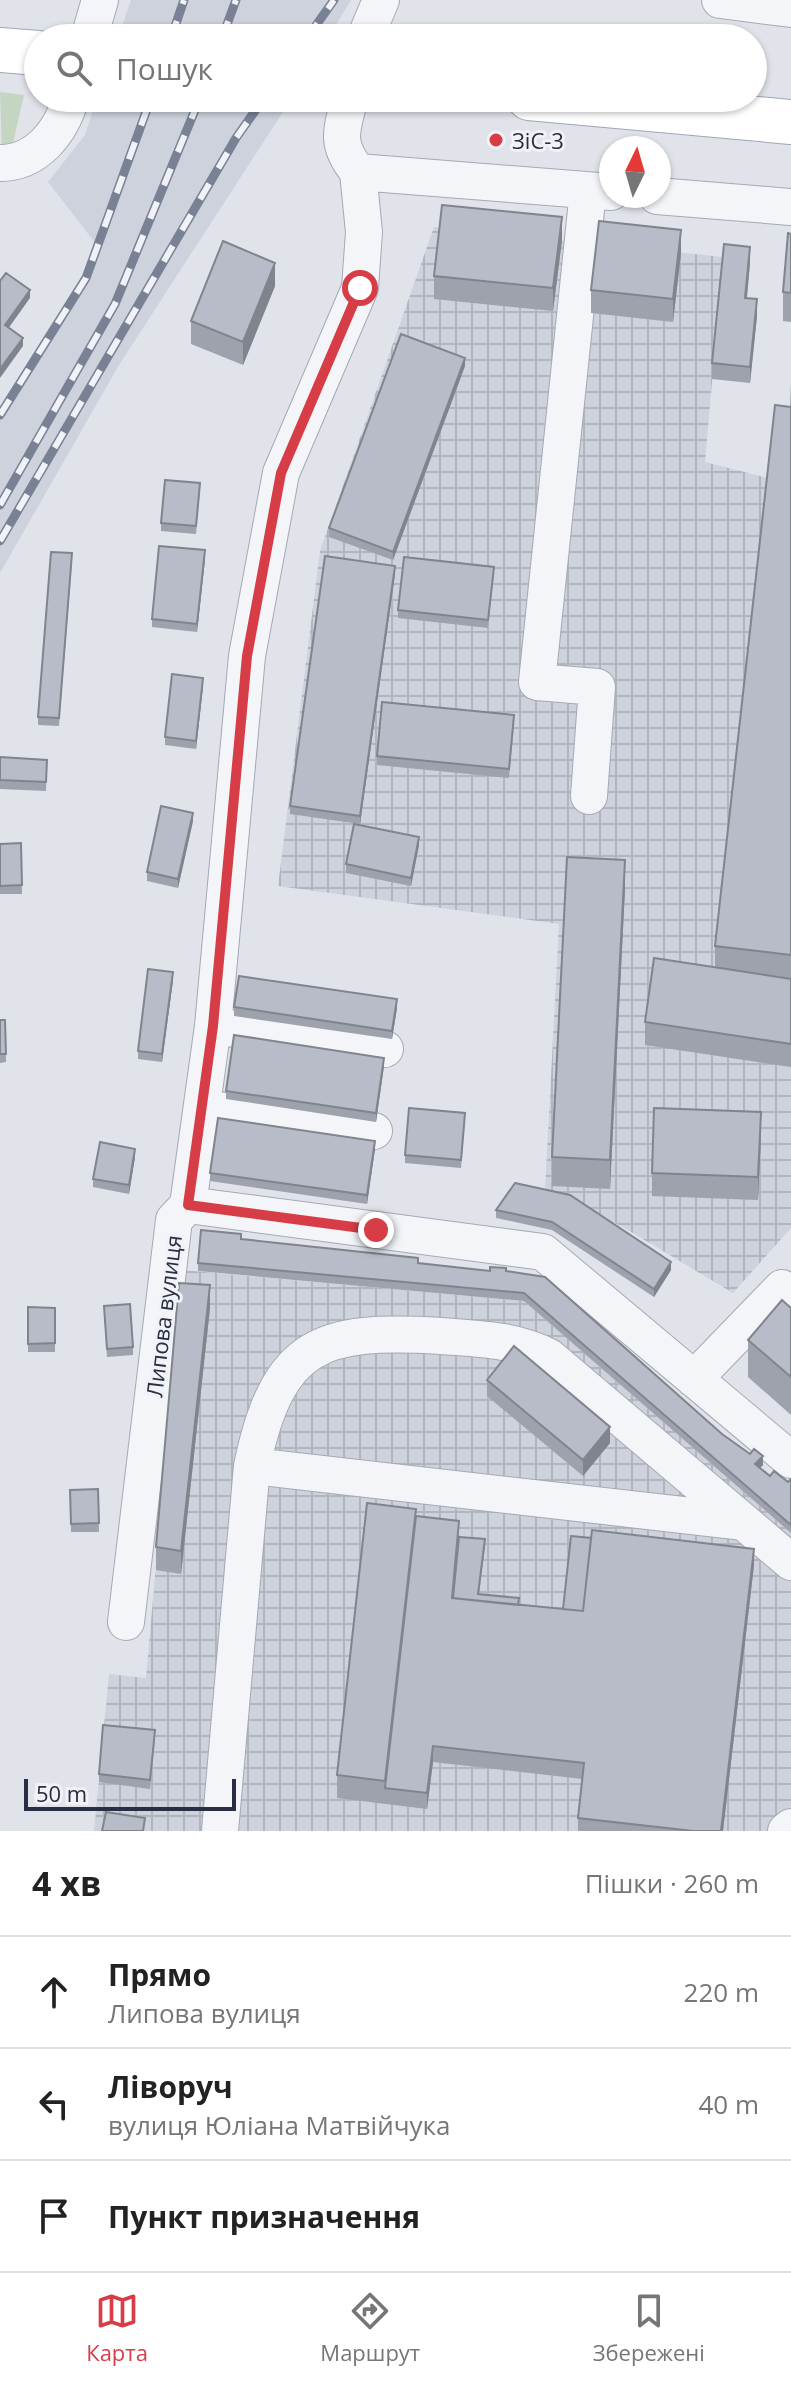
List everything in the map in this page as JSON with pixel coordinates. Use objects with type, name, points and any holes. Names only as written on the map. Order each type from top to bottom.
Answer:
[{"type":"main road","points":[[0,50],[24,52]]},
{"type":"main road","points":[[682,112],[791,122]]},
{"type":"street","points":[[93,24],[100,0]]},
{"type":"street","points":[[371,24],[381,0]]},
{"type":"street","points":[[738,1],[791,9]]},
{"type":"street","points":[[0,163],[19,163],[42,147],[56,132],[65,112]]},
{"type":"street","name":"Липова вулиця","points":[[126,1622],[174,1220],[188,1205],[213,1026],[247,656],[281,473],[360,288],[364,232],[358,172],[343,154],[341,133],[346,112]]},
{"type":"street","points":[[358,172],[599,192],[537,682],[597,687],[589,796]]},
{"type":"street","points":[[671,197],[791,207]]},
{"type":"street","points":[[213,1026],[385,1049]]},
{"type":"street","points":[[202,1108],[374,1131]]},
{"type":"street","points":[[188,1205],[543,1252],[791,1460]]},
{"type":"street","points":[[694,1379],[788,1287]]},
{"type":"street","points":[[220,1831],[252,1466],[262,1417],[278,1383],[305,1356],[333,1342],[361,1335],[392,1333],[500,1340],[530,1347],[549,1357],[791,1562]]},
{"type":"street","points":[[252,1466],[744,1522]]},
{"type":"street","points":[[786,1831],[791,1827]]},
{"type":"shaded area","points":[[131,0],[351,0],[336,24],[123,24]]},
{"type":"shaded area","points":[[92,112],[283,112],[119,365],[0,573],[0,406],[83,279],[96,244],[48,182],[85,135]]},
{"type":"shaded area","points":[[434,227],[723,257],[705,462],[791,484],[791,1228],[733,1293],[621,1226],[545,1191],[559,924],[278,886],[320,551]]},
{"type":"shaded area","points":[[182,1270],[524,1301],[791,1533],[791,1831],[94,1831],[109,1674],[146,1678]]},
{"type":"green space","points":[[0,92],[24,95],[13,143],[2,150]]},
{"type":"building","points":[[442,205],[562,217],[553,288],[434,276]]},
{"type":"building","points":[[599,221],[681,230],[673,299],[591,290]]},
{"type":"building","points":[[788,233],[791,234],[791,293],[783,292]]},
{"type":"building","points":[[223,241],[275,263],[243,342],[191,321]]},
{"type":"building","points":[[724,244],[750,247],[745,298],[757,299],[750,367],[712,363]]},
{"type":"building","points":[[6,273],[30,290],[5,325],[23,338],[0,369],[0,281]]},
{"type":"building","points":[[401,334],[465,358],[393,552],[329,528]]},
{"type":"building","points":[[775,405],[791,407],[791,955],[715,946]]},
{"type":"building","points":[[165,480],[200,483],[196,526],[161,523]]},
{"type":"building","points":[[159,546],[205,550],[197,624],[152,619]]},
{"type":"building","points":[[51,552],[72,553],[59,718],[38,717]]},
{"type":"building","points":[[325,556],[395,566],[360,816],[290,806]]},
{"type":"building","points":[[404,557],[494,567],[488,620],[398,610]]},
{"type":"building","points":[[172,674],[203,678],[196,741],[165,737]]},
{"type":"building","points":[[382,702],[514,715],[509,769],[377,756]]},
{"type":"building","points":[[0,757],[47,760],[46,782],[0,780]]},
{"type":"building","points":[[161,806],[193,813],[178,879],[147,872]]},
{"type":"building","points":[[354,824],[419,837],[411,878],[346,864]]},
{"type":"building","points":[[21,843],[22,885],[0,886],[0,844]]},
{"type":"building","points":[[567,857],[625,860],[610,1160],[552,1157]]},
{"type":"building","points":[[654,958],[791,979],[791,1044],[645,1022]]},
{"type":"building","points":[[148,969],[173,972],[162,1054],[138,1051]]},
{"type":"building","points":[[239,976],[397,999],[392,1031],[234,1007]]},
{"type":"building","points":[[0,1020],[5,1020],[6,1054],[0,1054]]},
{"type":"building","points":[[234,1035],[384,1058],[376,1113],[226,1091]]},
{"type":"building","points":[[409,1108],[465,1113],[461,1160],[405,1155]]},
{"type":"building","points":[[654,1108],[761,1112],[758,1177],[652,1173]]},
{"type":"building","points":[[218,1118],[375,1141],[367,1195],[210,1173]]},
{"type":"building","points":[[100,1142],[135,1149],[129,1185],[93,1179]]},
{"type":"building","points":[[515,1183],[570,1195],[671,1262],[654,1289],[552,1222],[496,1210]]},
{"type":"building","points":[[201,1230],[241,1234],[241,1239],[418,1258],[418,1263],[490,1271],[490,1267],[506,1268],[506,1271],[545,1277],[722,1434],[750,1454],[754,1449],[763,1456],[755,1464],[770,1476],[774,1471],[788,1482],[791,1479],[791,1525],[524,1293],[198,1263]]},
{"type":"building","points":[[179,1283],[210,1285],[181,1551],[156,1547]]},
{"type":"building","points":[[782,1300],[791,1308],[791,1377],[748,1340]]},
{"type":"building","points":[[130,1304],[133,1347],[107,1349],[104,1306]]},
{"type":"building","points":[[28,1307],[55,1308],[55,1343],[28,1344]]},
{"type":"building","points":[[514,1346],[610,1427],[583,1460],[487,1380]]},
{"type":"building","points":[[98,1489],[99,1523],[71,1524],[70,1490]]},
{"type":"building","points":[[367,1503],[416,1509],[385,1781],[337,1775]]},
{"type":"building","points":[[416,1516],[459,1521],[452,1598],[583,1611],[592,1530],[754,1549],[721,1831],[693,1831],[578,1818],[584,1763],[433,1746],[427,1793],[385,1788]]},
{"type":"building","points":[[571,1536],[591,1538],[583,1611],[563,1609]]},
{"type":"building","points":[[459,1537],[485,1539],[478,1594],[519,1598],[518,1605],[453,1598]]},
{"type":"building","points":[[103,1725],[155,1730],[150,1780],[99,1774]]},
{"type":"building","points":[[106,1812],[145,1818],[143,1831],[102,1831]]},
{"type":"railway","points":[[176,24],[184,0]]},
{"type":"railway","points":[[227,24],[236,0]]},
{"type":"railway","points":[[317,24],[334,0]]},
{"type":"railway","points":[[0,415],[86,278],[146,112]]},
{"type":"railway","points":[[0,505],[115,304],[194,112]]},
{"type":"railway","points":[[0,541],[236,138],[254,112]]},
{"type":"place","name":"ЗіС-3","points":[[496,140]]},
{"type":"route","points":[[360,288],[281,473],[247,656],[213,1026],[188,1205],[376,1230]]}]
